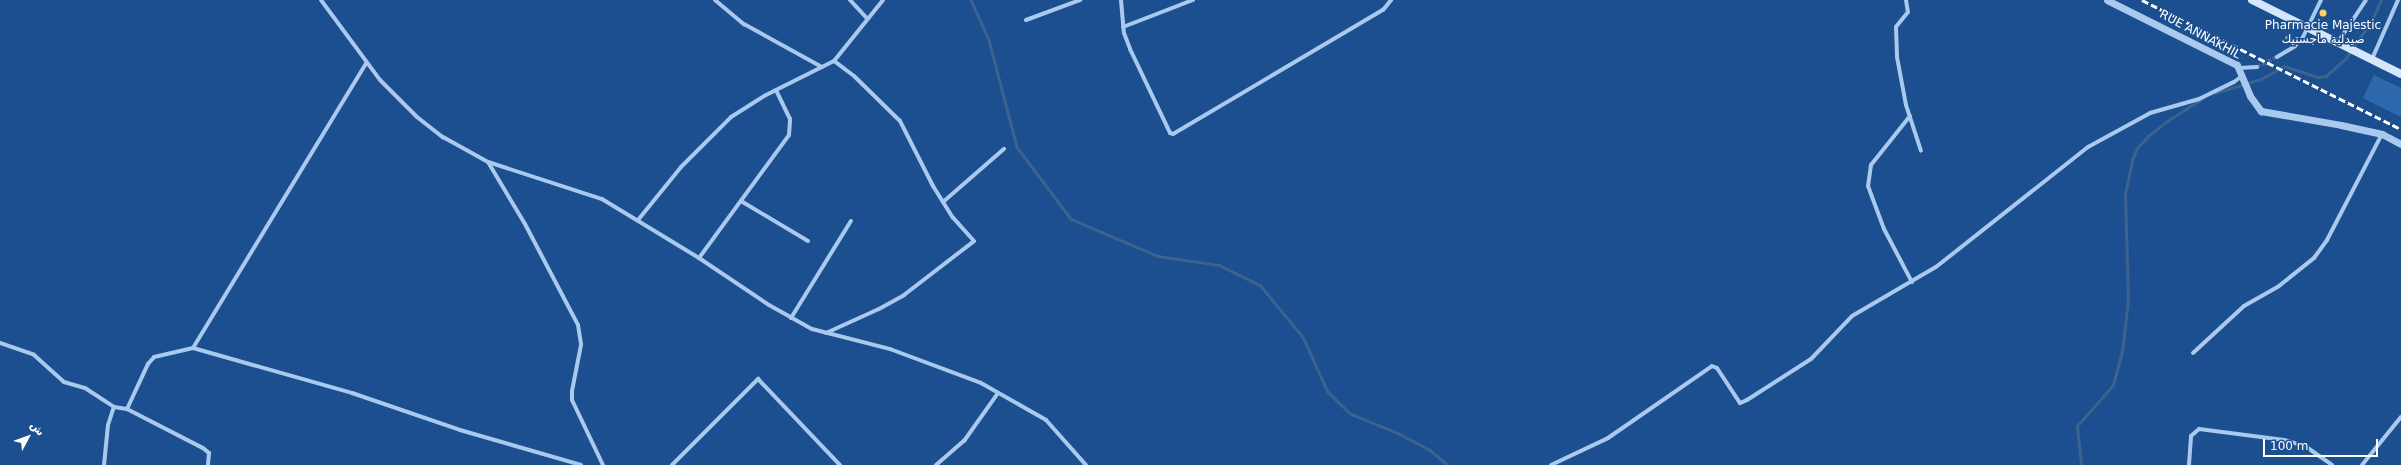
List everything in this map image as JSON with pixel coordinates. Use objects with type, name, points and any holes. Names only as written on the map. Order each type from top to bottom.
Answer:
[{"type":"main road","points":[[2252,0],[2401,74]]},
{"type":"street","points":[[321,0],[357,46],[366,64],[417,117],[443,137],[488,162],[590,194],[638,220],[791,318],[826,333],[890,349],[953,371],[998,393],[1046,420],[1084,464]]},
{"type":"street","points":[[715,0],[744,24],[822,67]]},
{"type":"street","points":[[850,0],[867,18]]},
{"type":"street","points":[[638,220],[681,167],[731,116],[776,90],[834,61],[867,18],[883,0]]},
{"type":"street","points":[[1026,20],[1080,0]]},
{"type":"street","points":[[1120,0],[1123,27],[1130,49],[1170,133],[1173,134],[1382,10],[1391,0]]},
{"type":"street","points":[[1123,27],[1193,0]]},
{"type":"street","points":[[1906,0],[1908,12],[1897,23],[1895,36],[1901,81],[1921,151]]},
{"type":"street","name":"RUE ANNAKHIL","points":[[2107,0],[2239,68],[2250,96],[2261,110],[2382,134],[2401,144]]},
{"type":"street","points":[[2277,58],[2295,46],[2309,28],[2321,0]]},
{"type":"street","points":[[2341,44],[2366,0]]},
{"type":"street","points":[[2372,59],[2398,0]]},
{"type":"street","points":[[826,333],[879,310],[904,295],[974,241],[956,222],[943,202],[900,121],[854,76],[834,61]]},
{"type":"street","points":[[193,348],[366,64]]},
{"type":"street","points":[[2239,68],[2258,67]]},
{"type":"street","points":[[1551,465],[1608,438],[1712,366],[1720,372],[1740,403],[1746,400],[1811,359],[1852,316],[1894,290],[1912,282],[1936,267],[2088,147],[2150,114],[2199,99],[2244,78]]},
{"type":"street","points":[[699,258],[791,131],[790,119],[776,90]]},
{"type":"street","points":[[1910,116],[1871,165],[1868,186],[1884,229],[1912,282]]},
{"type":"street","points":[[2193,353],[2244,306],[2279,286],[2314,258],[2327,240],[2382,134]]},
{"type":"street","points":[[943,202],[1004,149]]},
{"type":"street","points":[[488,162],[525,224],[578,325],[581,345],[572,391],[572,400],[603,465]]},
{"type":"street","points":[[741,201],[808,241]]},
{"type":"street","points":[[791,318],[851,221]]},
{"type":"street","points":[[0,343],[34,355],[64,382],[85,388],[114,407],[127,409],[206,450],[210,457],[208,465]]},
{"type":"street","points":[[127,409],[148,364],[154,357],[193,348],[352,392],[460,430],[581,465]]},
{"type":"street","points":[[672,465],[758,379],[840,465]]},
{"type":"street","points":[[936,465],[964,441],[998,393]]},
{"type":"street","points":[[104,465],[108,425],[114,407]]},
{"type":"street","points":[[2362,465],[2401,417]]},
{"type":"street","points":[[2188,465],[2191,436],[2199,429],[2284,440],[2305,446],[2332,465]]},
{"type":"shaded area","points":[[2374,75],[2401,88],[2401,117],[2363,98]]},
{"type":"waterway","points":[[971,0],[989,40],[1017,147],[1071,219],[1158,256],[1219,265],[1260,285],[1303,337],[1328,392],[1351,414],[1398,433],[1430,450],[1448,465]]},
{"type":"waterway","points":[[2215,93],[2261,79],[2284,66],[2318,77],[2326,76],[2346,58],[2372,20],[2381,0]]},
{"type":"waterway","points":[[2081,465],[2077,426],[2113,385],[2122,352],[2128,300],[2125,194],[2132,160],[2137,148],[2148,136],[2167,121],[2202,99]]},
{"type":"tunnel","points":[[2257,67],[2277,57]]},
{"type":"railway","points":[[2142,0],[2401,129]]},
{"type":"place","name":"Pharmacie Majestic صيدلية ماجستيك","points":[[2323,13]]}]
